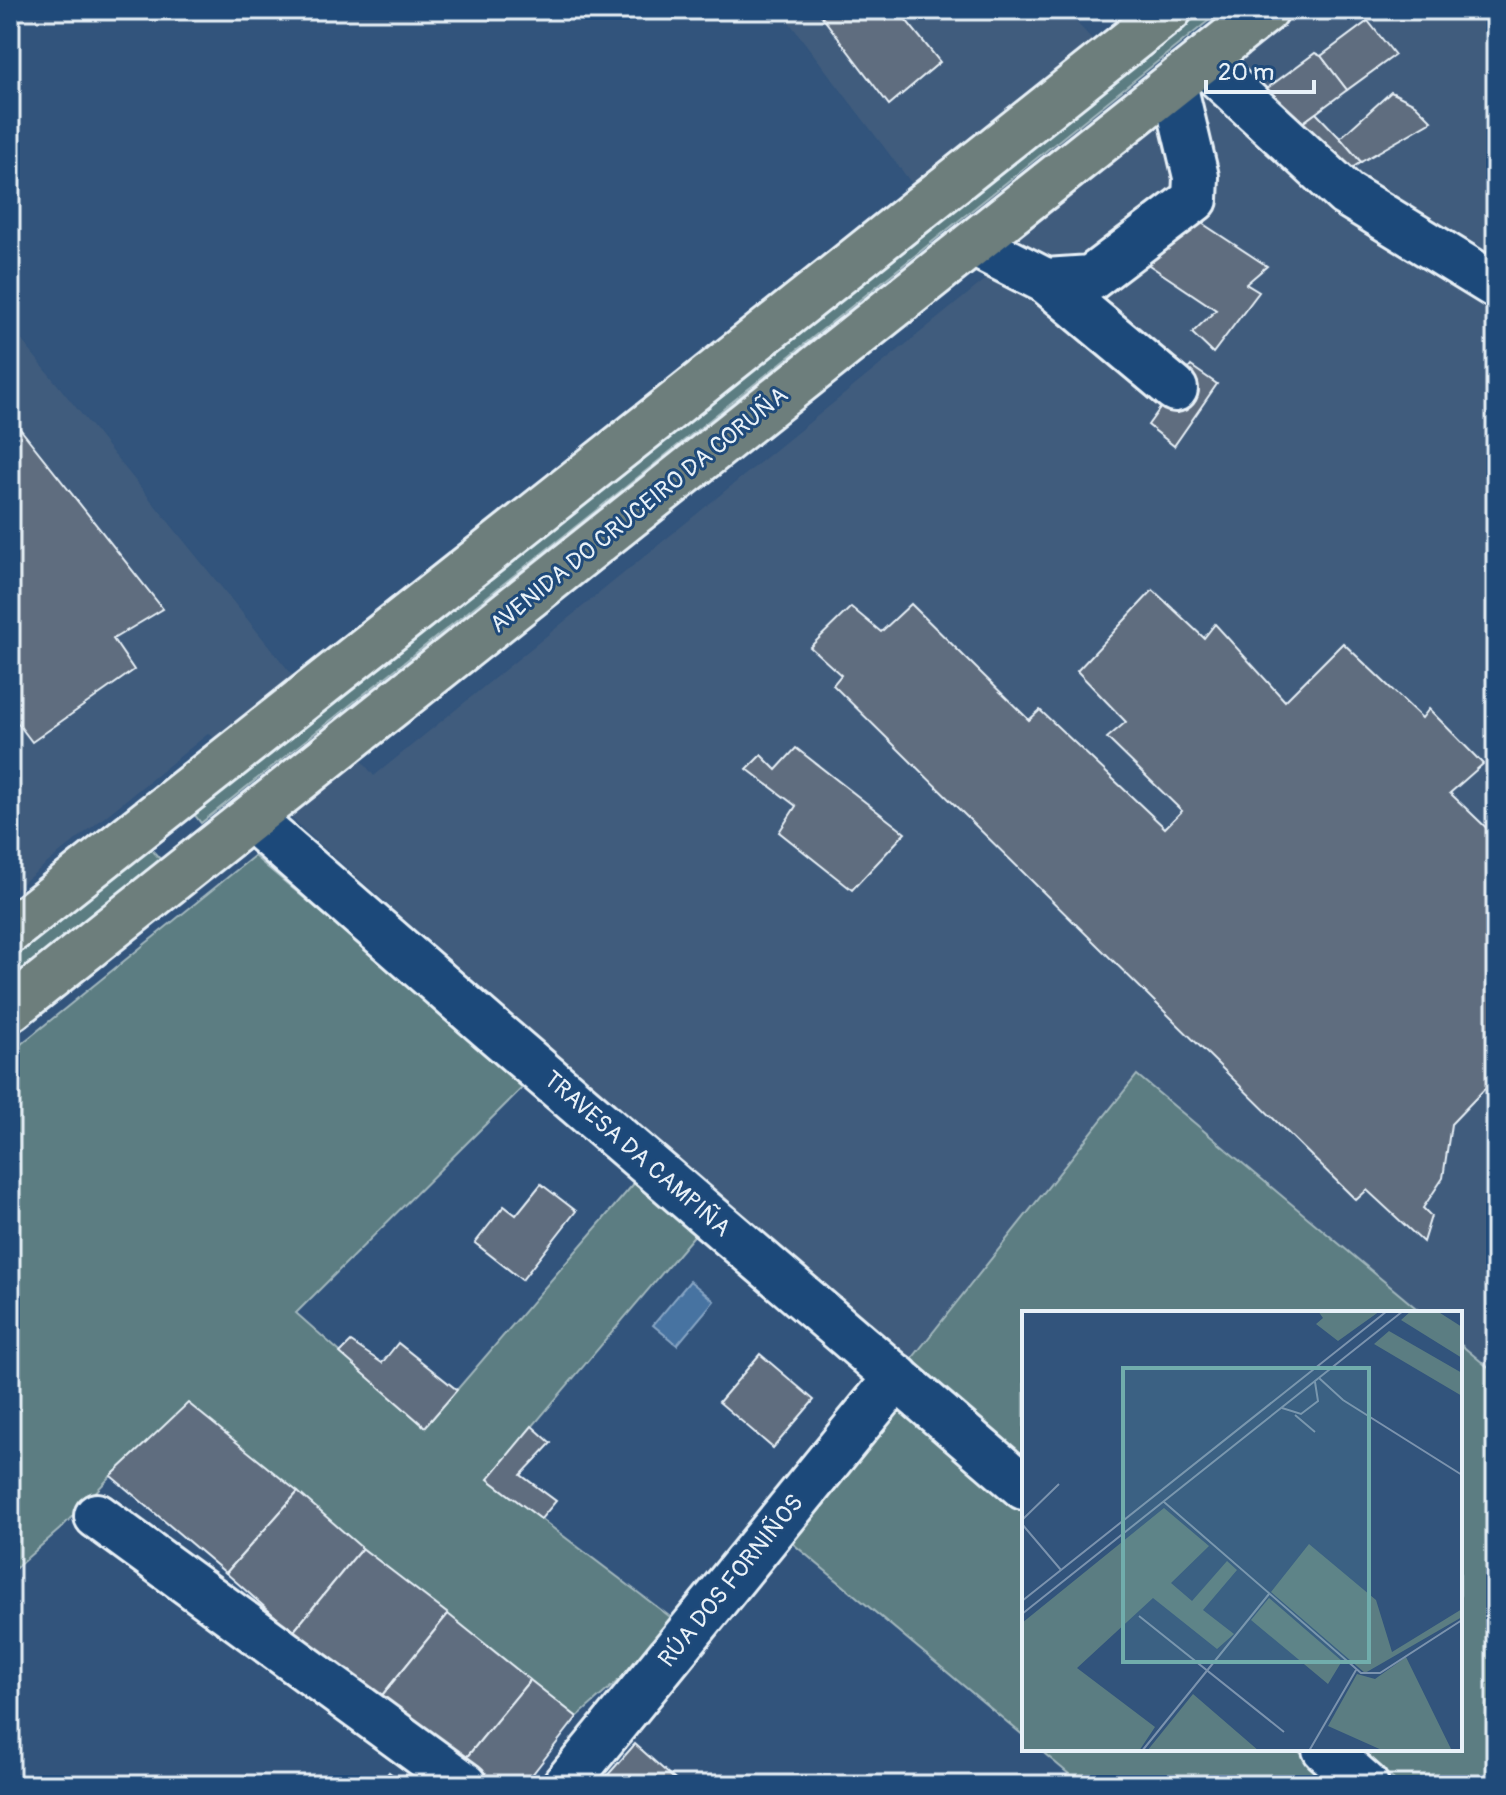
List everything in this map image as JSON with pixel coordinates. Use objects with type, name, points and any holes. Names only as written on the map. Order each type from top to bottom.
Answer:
[{"type":"main road","points":[[10,931],[1169,10]]},
{"type":"main road","name":"AVENIDA DO CRUCEIRO DA CORUÑA","points":[[10,1009],[1266,10]]},
{"type":"street","points":[[1046,281],[1091,278],[1195,199],[1188,73]]},
{"type":"street","points":[[1188,73],[1346,194],[1496,286]]},
{"type":"street","points":[[973,244],[1046,281],[1175,389]]},
{"type":"street","name":"TRAVESA DA CAMPIÑA","points":[[251,819],[1022,1485]]},
{"type":"street","name":"RÚA DOS FORNIÑOS","points":[[565,1785],[897,1377]]},
{"type":"street","points":[[97,1516],[465,1785]]},
{"type":"street","points":[[1327,1751],[1366,1785]]},
{"type":"shaded area","points":[[780,10],[1065,10],[1165,118],[1296,10],[1496,10],[1496,1376],[1462,1349],[1462,1311],[1416,1311],[1137,1075],[907,1365],[303,829],[209,733],[10,893],[10,326],[374,776],[985,280]]},
{"type":"shaded area","points":[[690,1281],[714,1301],[677,1345],[653,1325]]},
{"type":"green space","points":[[1205,10],[1222,10],[201,823],[194,814]]},
{"type":"green space","points":[[151,849],[161,860],[10,979],[10,961]]},
{"type":"green space","points":[[254,856],[526,1084],[296,1313],[425,1427],[637,1180],[697,1232],[488,1479],[681,1625],[577,1717],[362,1548],[188,1404],[60,1529],[10,1573],[10,1053]]},
{"type":"green space","points":[[1137,1075],[1420,1311],[1022,1311],[1022,1463],[907,1365]]},
{"type":"green space","points":[[1462,1346],[1496,1374],[1496,1785],[1400,1785],[1360,1751],[1462,1751]]},
{"type":"green space","points":[[893,1401],[1022,1512],[1022,1734],[785,1537]]},
{"type":"green space","points":[[1041,1751],[1298,1751],[1337,1785],[1082,1785]]},
{"type":"building","points":[[817,10],[898,10],[940,62],[889,105]]},
{"type":"building","points":[[1368,21],[1395,55],[1347,90],[1321,56]]},
{"type":"building","points":[[1315,53],[1321,56],[1347,90],[1297,127],[1262,92]]},
{"type":"building","points":[[1391,92],[1415,104],[1432,121],[1361,162],[1340,138]]},
{"type":"building","points":[[1316,113],[1361,162],[1341,175],[1297,127]]},
{"type":"building","points":[[1191,216],[1267,266],[1246,284],[1259,292],[1213,353],[1192,333],[1216,310],[1140,259]]},
{"type":"building","points":[[1191,366],[1217,384],[1174,446],[1148,425]]},
{"type":"building","points":[[10,416],[163,609],[113,639],[134,670],[32,742],[10,713]]},
{"type":"building","points":[[1153,590],[1204,638],[1215,624],[1285,701],[1343,643],[1422,718],[1429,709],[1483,764],[1450,793],[1496,837],[1496,1077],[1451,1124],[1443,1178],[1423,1208],[1431,1216],[1423,1242],[1367,1190],[1356,1200],[833,685],[841,675],[810,647],[851,607],[881,632],[911,604],[1029,720],[1040,710],[1165,828],[1182,811],[1107,738],[1126,722],[1077,671]]},
{"type":"building","points":[[796,748],[905,833],[852,890],[779,832],[796,806],[747,769],[761,755],[776,770]]},
{"type":"building","points":[[541,1184],[576,1211],[522,1280],[475,1243],[504,1206],[516,1215]]},
{"type":"building","points":[[351,1342],[382,1363],[398,1343],[457,1390],[425,1427],[340,1353]]},
{"type":"building","points":[[760,1354],[814,1400],[773,1448],[719,1402]]},
{"type":"building","points":[[188,1403],[298,1492],[226,1573],[111,1476]]},
{"type":"building","points":[[532,1426],[551,1443],[521,1475],[556,1501],[541,1519],[488,1479]]},
{"type":"building","points":[[298,1492],[362,1548],[293,1632],[226,1573]]},
{"type":"building","points":[[362,1548],[448,1614],[379,1699],[293,1632]]},
{"type":"building","points":[[448,1614],[530,1680],[461,1764],[379,1699]]},
{"type":"building","points":[[530,1680],[577,1717],[524,1785],[487,1785],[461,1764]]},
{"type":"building","points":[[635,1744],[681,1785],[599,1785]]},
{"type":"building","points":[[389,1772],[406,1785],[379,1785]]}]
